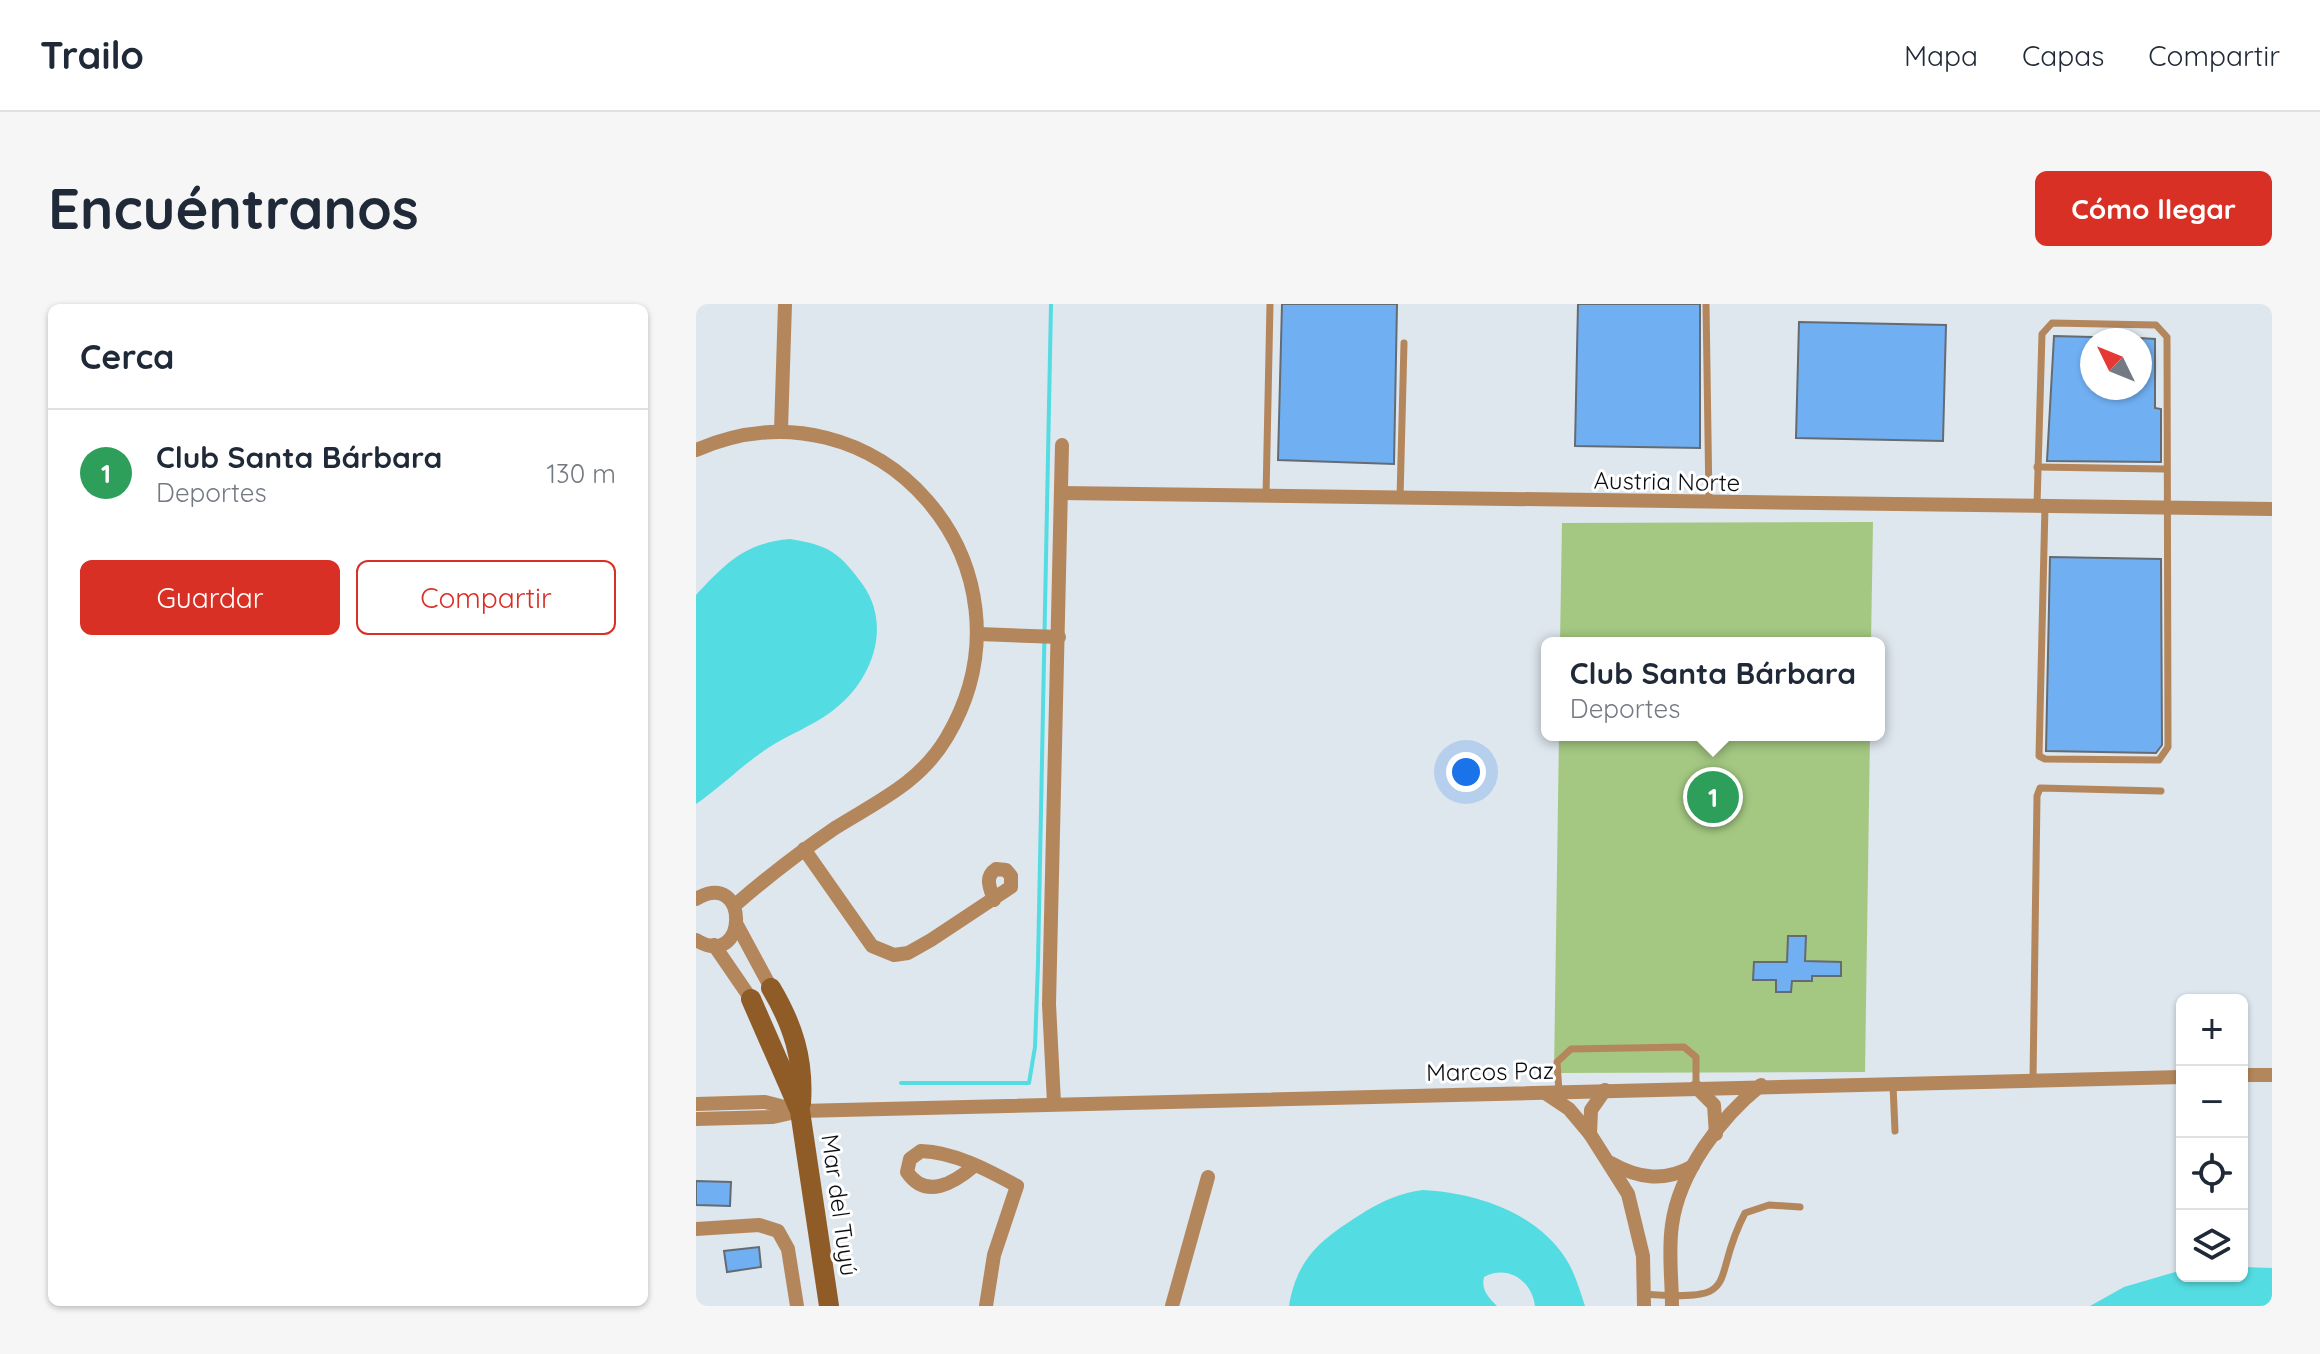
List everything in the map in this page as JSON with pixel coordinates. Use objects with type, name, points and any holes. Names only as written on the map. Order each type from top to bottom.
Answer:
[{"type":"street","points":[[781,430],[785,304]]},
{"type":"street","points":[[696,450],[723,439],[781,430],[862,450],[888,464],[922,493],[950,529],[968,573],[979,634],[969,688],[947,738],[930,762],[913,780],[804,849],[734,906]]},
{"type":"street","points":[[1054,1103],[1049,1004],[1062,445]]},
{"type":"street","name":"Austria Norte","points":[[1061,493],[1400,500],[2272,509]]},
{"type":"street","points":[[979,634],[1056,637]]},
{"type":"street","points":[[804,849],[863,935],[884,953],[908,953],[994,900]]},
{"type":"street","points":[[696,899],[714,893],[734,906],[737,925],[786,1013],[799,1052],[800,1111]]},
{"type":"street","points":[[696,940],[714,945],[729,939],[737,925]]},
{"type":"street","points":[[714,945],[751,999],[800,1111]]},
{"type":"street","points":[[2248,1075],[2272,1075]]},
{"type":"street","name":"Marcos Paz","points":[[800,1111],[2176,1077]]},
{"type":"street","points":[[1672,1301],[1672,1223],[1677,1200],[1694,1166],[1733,1110],[1761,1085]]},
{"type":"street","points":[[1696,1087],[1714,1105],[1716,1134]]},
{"type":"street","points":[[1590,1134],[1591,1110],[1605,1090]]},
{"type":"street","points":[[1552,1092],[1590,1134],[1628,1194],[1643,1256],[1644,1300]]},
{"type":"street","points":[[696,1104],[765,1102],[800,1111]]},
{"type":"street","points":[[696,1119],[773,1117],[800,1111]]},
{"type":"street","name":"Mar del Tuyú","points":[[800,1111],[829,1306]]},
{"type":"street","points":[[1611,1163],[1647,1177],[1676,1175],[1694,1166]]},
{"type":"street","points":[[974,1166],[1017,1186],[994,1255],[986,1306]]},
{"type":"street","points":[[1172,1306],[1208,1177]]},
{"type":"street","points":[[696,1229],[759,1225],[778,1231],[788,1249],[797,1306]]},
{"type":"lane","points":[[1266,498],[1270,304]]},
{"type":"lane","points":[[1706,304],[1709,504]]},
{"type":"lane","points":[[2052,323],[2156,325],[2162,330],[2167,337],[2165,469],[2166,754],[2159,760],[2045,759],[2038,750],[2041,506],[2037,467],[2042,334],[2052,323]]},
{"type":"lane","points":[[1400,500],[1404,343]]},
{"type":"lane","points":[[2037,467],[2165,469]]},
{"type":"lane","points":[[2033,1080],[2037,796],[2040,788],[2161,791]]},
{"type":"lane","points":[[1552,1092],[1557,1062],[1571,1049],[1684,1047],[1696,1057],[1696,1087]]},
{"type":"lane","points":[[1893,1083],[1895,1131]]},
{"type":"lane","points":[[1644,1300],[1672,1301],[1702,1296],[1717,1287],[1740,1223],[1751,1209],[1769,1205],[1800,1207]]},
{"type":"green space","points":[[1873,522],[1871,637],[1560,637],[1562,523]]},
{"type":"green space","points":[[1559,741],[1870,741],[1865,1072],[1554,1073]]},
{"type":"water","points":[[790,539],[815,544],[832,552],[863,585],[876,619],[877,636],[873,654],[857,686],[831,712],[768,748],[696,804],[696,595],[737,556],[761,545]]},
{"type":"water","points":[[1423,1190],[1463,1195],[1522,1217],[1553,1243],[1566,1259],[1585,1306],[1535,1306],[1524,1282],[1510,1274],[1493,1273],[1484,1277],[1483,1282],[1486,1293],[1497,1306],[1289,1306],[1302,1267],[1326,1238],[1384,1202]]},
{"type":"water","points":[[2248,1267],[2272,1268],[2272,1306],[2090,1306],[2124,1287],[2176,1272],[2176,1282],[2248,1282]]},
{"type":"building","points":[[1282,304],[1397,304],[1394,464],[1278,460]]},
{"type":"building","points":[[1578,304],[1700,304],[1700,448],[1575,446]]},
{"type":"building","points":[[1799,322],[1946,325],[1943,441],[1796,438]]},
{"type":"building","points":[[2054,336],[2080,337],[2080,400],[2152,400],[2152,339],[2155,339],[2155,408],[2161,409],[2161,462],[2047,461]]},
{"type":"building","points":[[2050,557],[2161,559],[2162,745],[2156,753],[2046,751]]},
{"type":"building","points":[[1788,936],[1806,936],[1805,961],[1841,962],[1841,976],[1812,976],[1812,981],[1792,981],[1791,992],[1776,992],[1776,980],[1753,980],[1754,962],[1787,962]]},
{"type":"building","points":[[696,1181],[731,1182],[730,1206],[696,1205]]},
{"type":"building","points":[[759,1247],[761,1267],[727,1272],[724,1251]]},
{"type":"waterway","points":[[901,1083],[1029,1083],[1035,1047],[1038,963],[1051,304]]},
{"type":"place","name":"Club Santa Bárbara","points":[[1713,797]]}]
